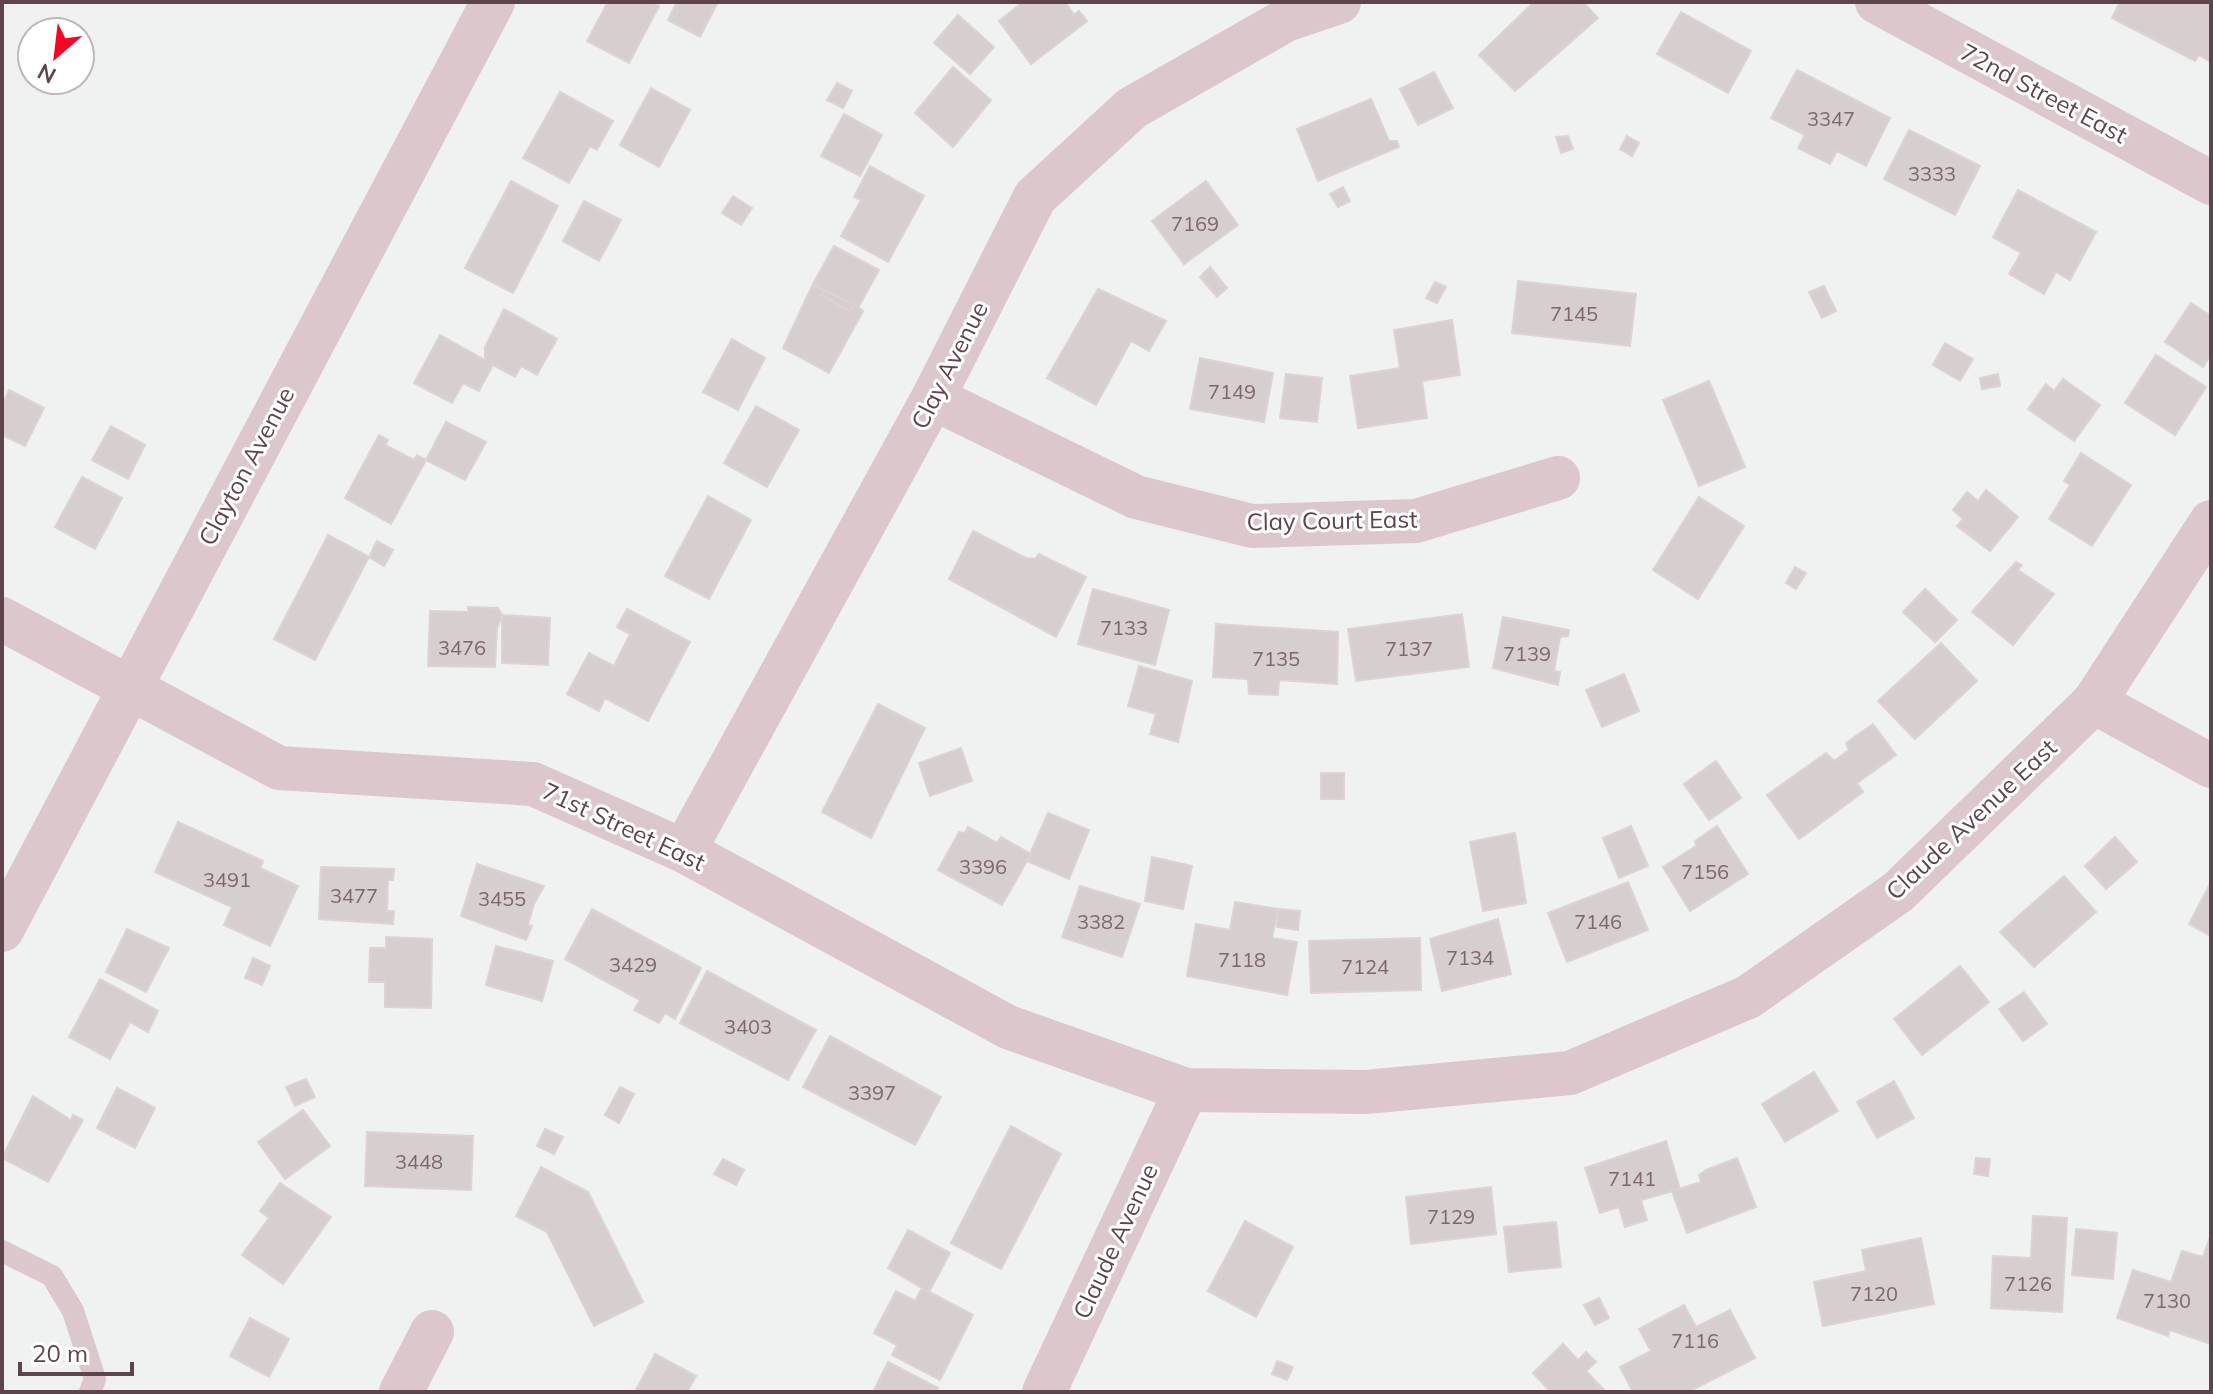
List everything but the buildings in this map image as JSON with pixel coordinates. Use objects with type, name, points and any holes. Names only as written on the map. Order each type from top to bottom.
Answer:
[{"type":"street","name":"Clayton Avenue","points":[[2,930],[493,2]]},
{"type":"street","name":"Clay Avenue","points":[[684,851],[933,398],[1035,197],[1132,108],[1286,20],[1339,2]]},
{"type":"street","name":"72nd Street East","points":[[1877,2],[2211,183]]},
{"type":"street","name":"Clay Court East","points":[[933,398],[1136,497],[1252,526],[1416,521],[1558,478]]},
{"type":"street","name":"Claude Avenue East","points":[[1186,1090],[1366,1092],[1570,1073],[1748,997],[1898,892],[2094,702],[2211,522]]},
{"type":"street","name":"71st Street East","points":[[2,619],[130,685],[279,768],[533,784],[684,851],[1008,1027],[1186,1090]]},
{"type":"street","points":[[2094,702],[2211,766]]},
{"type":"street","name":"Claude Avenue","points":[[1044,1392],[1186,1090]]},
{"type":"street","points":[[401,1392],[432,1332]]},
{"type":"lane","points":[[2,1251],[52,1276],[73,1311],[95,1379],[90,1392]]}]
